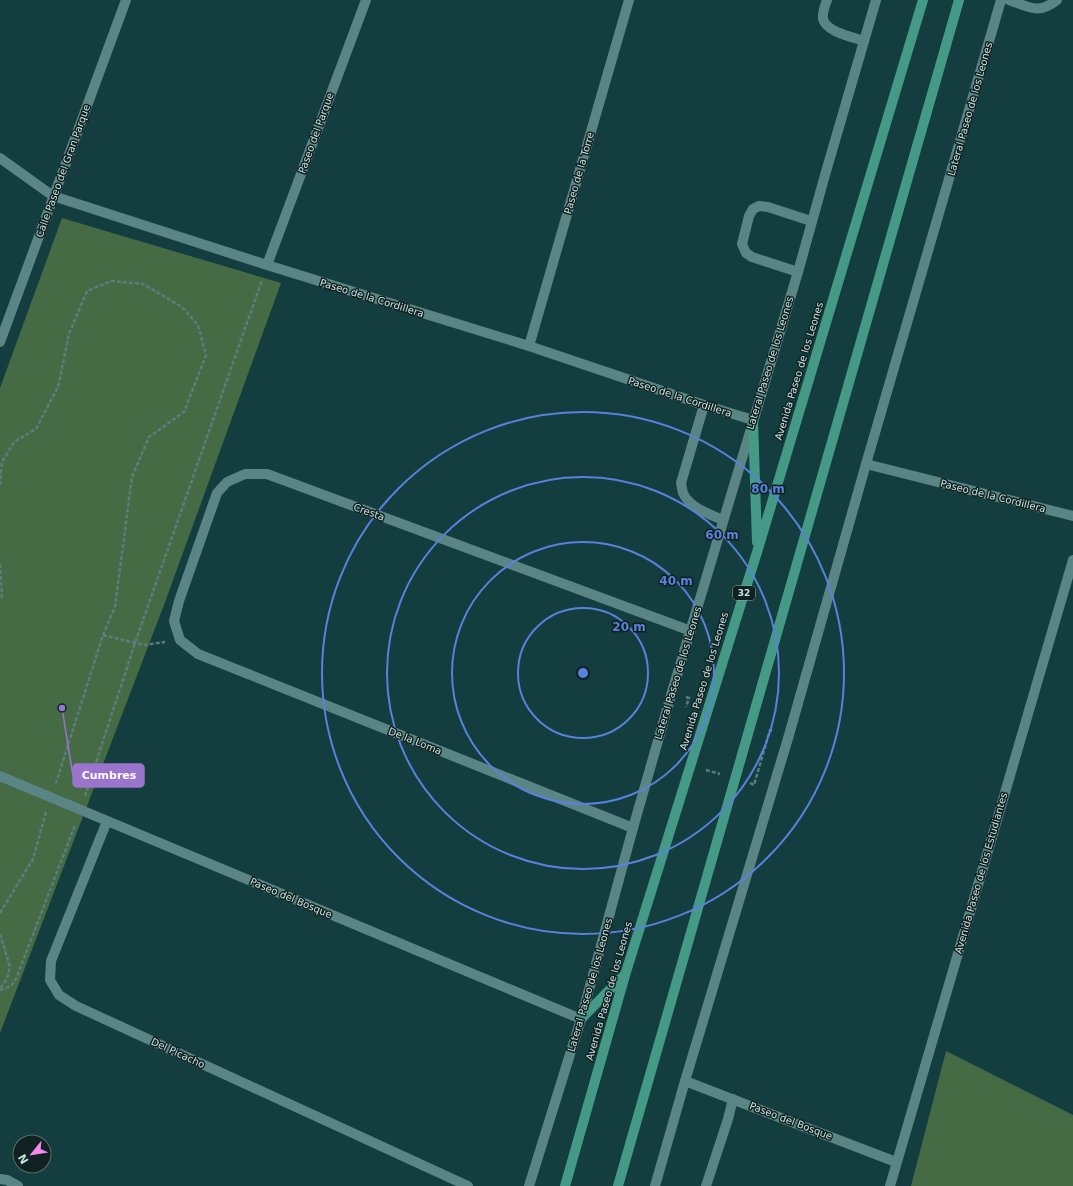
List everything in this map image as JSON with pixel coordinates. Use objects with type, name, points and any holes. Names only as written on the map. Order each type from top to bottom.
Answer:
[{"type":"main road","name":"Avenida Paseo de los Leones","points":[[565,1186],[626,972],[758,549],[923,0]]},
{"type":"main road","points":[[618,1186],[959,0]]},
{"type":"main road","points":[[753,420],[758,549]]},
{"type":"main road","points":[[582,1019],[626,972]]},
{"type":"street","name":"Calle Paseo del Gran Parque","points":[[0,342],[126,0]]},
{"type":"street","name":"Paseo del Parque","points":[[267,266],[366,0]]},
{"type":"street","name":"Paseo de la Torre","points":[[529,346],[629,0]]},
{"type":"street","points":[[827,0],[824,8],[823,19],[826,25],[832,30],[864,41]]},
{"type":"street","name":"Lateral Paseo de los Leones","points":[[530,1186],[582,1019],[633,828],[690,631],[798,272],[811,221],[876,0]]},
{"type":"street","name":"Lateral Paseo de los Leones","points":[[655,1186],[789,734],[1001,0]]},
{"type":"street","points":[[1008,0],[1038,9],[1049,6],[1057,0]]},
{"type":"street","name":"Paseo de la Cordillera","points":[[0,158],[53,196],[267,266],[529,346],[753,420]]},
{"type":"street","points":[[798,272],[752,257],[746,253],[742,244],[749,216],[752,209],[763,206],[811,221]]},
{"type":"street","points":[[704,405],[682,483],[683,493],[690,502],[699,509],[723,520]]},
{"type":"street","name":"Paseo de la Cordillera","points":[[866,464],[1073,516]]},
{"type":"street","name":"Cresta","points":[[180,640],[174,621],[179,601],[216,493],[227,482],[245,474],[267,474],[690,631]]},
{"type":"street","name":"Avenida Paseo de los Estudiantes","points":[[890,1186],[1073,560]]},
{"type":"street","name":"De la Loma","points":[[180,640],[198,654],[633,828]]},
{"type":"street","name":"Paseo del Bosque","points":[[0,776],[582,1019]]},
{"type":"street","name":"Del Picacho","points":[[107,821],[51,961],[50,980],[59,995],[84,1010],[468,1186]]},
{"type":"street","name":"Paseo del Bosque","points":[[685,1081],[896,1162]]},
{"type":"street","points":[[706,1186],[733,1099]]},
{"type":"street","points":[[0,1179],[7,1180],[18,1186]]},
{"type":"path","points":[[0,989],[9,987],[16,979],[81,810],[135,643],[267,266]]},
{"type":"path","points":[[0,485],[2,462],[14,442],[36,429],[58,387],[69,334],[87,291],[111,281],[143,284],[182,307],[198,325],[206,355],[184,412],[149,437],[132,477],[115,607],[103,635],[45,815],[33,859],[0,912]]},
{"type":"path","points":[[0,564],[2,595],[0,600]]},
{"type":"path","points":[[103,635],[144,645],[180,640]]},
{"type":"path","points":[[701,768],[724,776]]},
{"type":"path","points":[[746,782],[754,785]]},
{"type":"path","points":[[0,934],[10,966],[7,979],[0,989]]},
{"type":"green space","points":[[62,218],[281,283],[164,605],[0,1033],[0,388]]},
{"type":"green space","points":[[946,1051],[1073,1115],[1073,1186],[911,1186]]},
{"type":"place","name":"Cumbres","points":[[62,708]]}]
